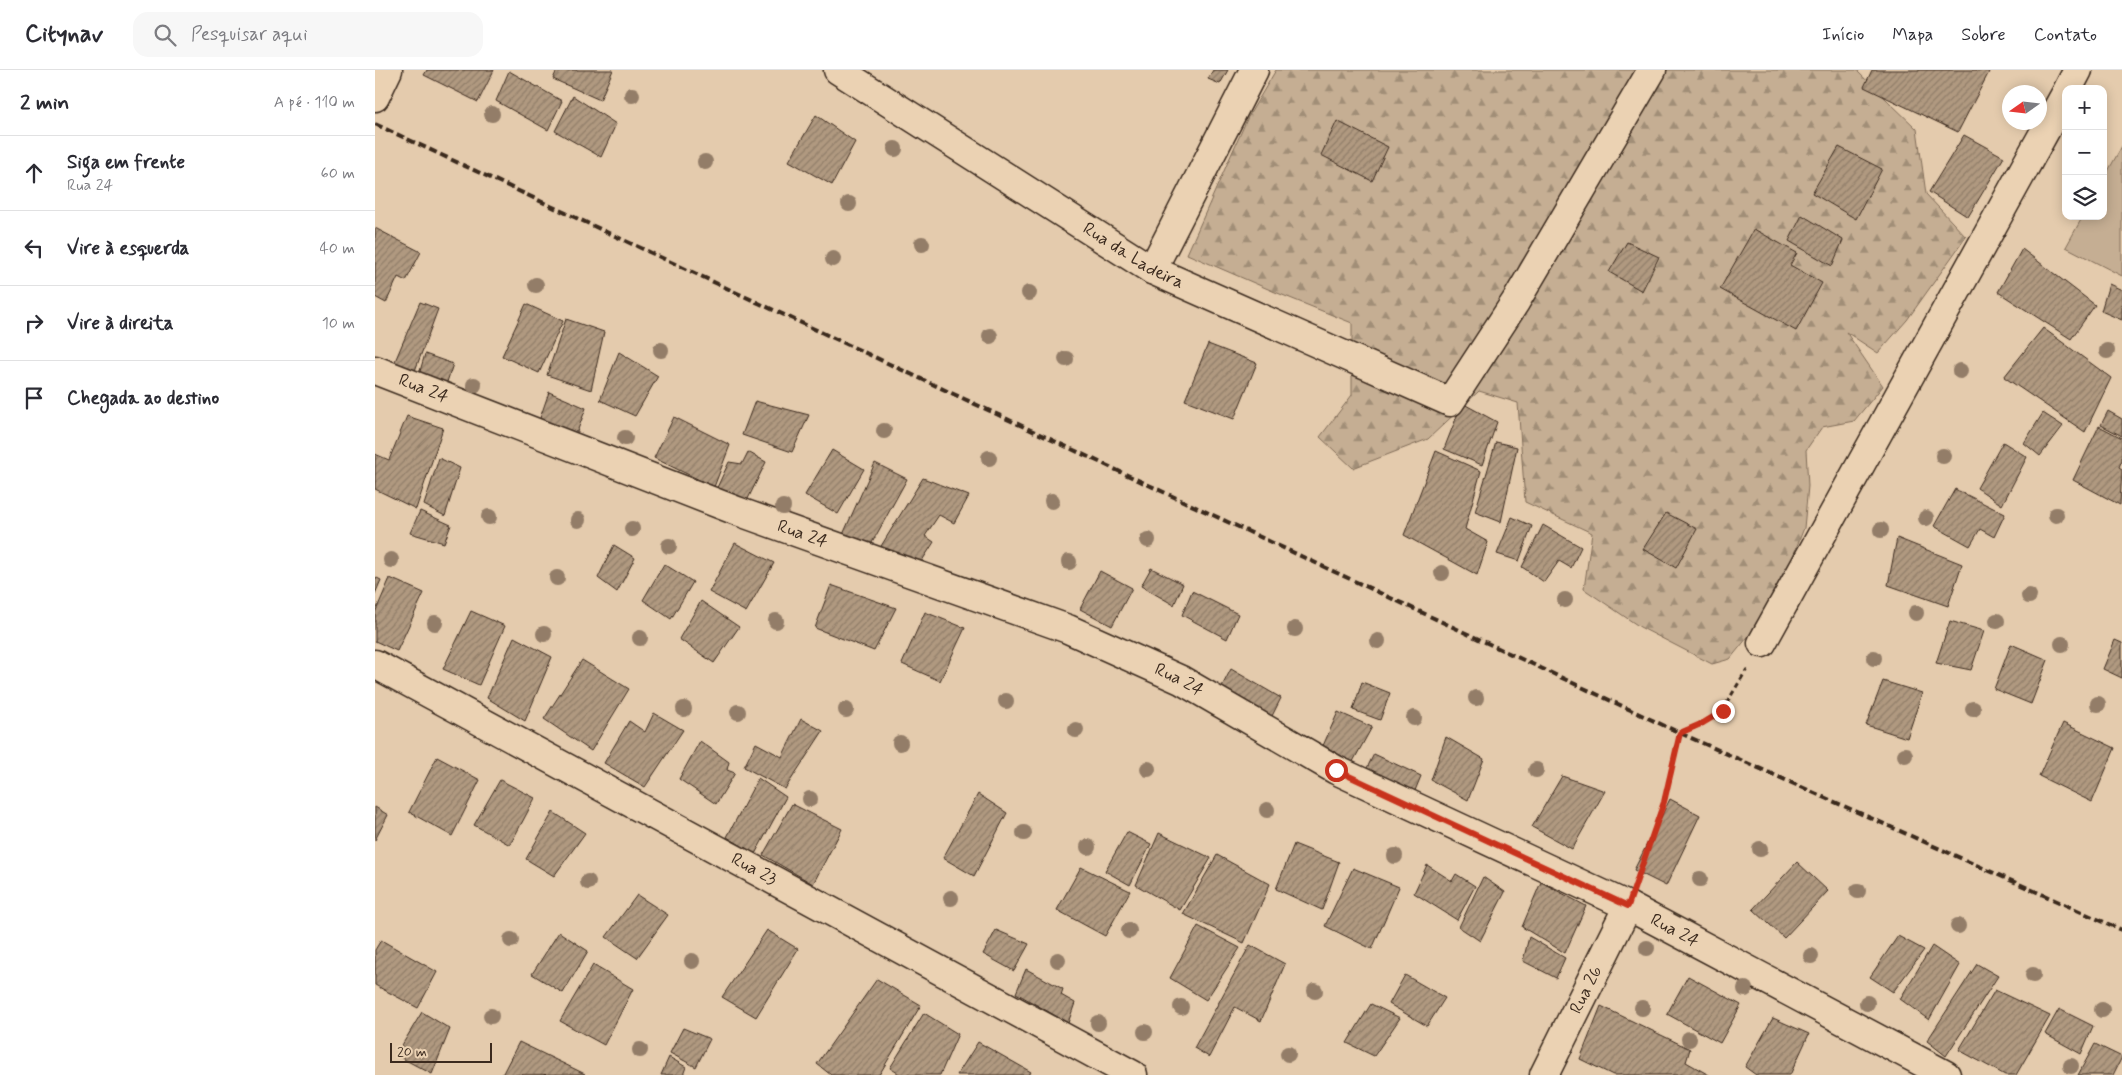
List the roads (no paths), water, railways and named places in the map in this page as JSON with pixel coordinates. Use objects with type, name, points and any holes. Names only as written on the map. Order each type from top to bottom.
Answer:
[{"type":"street","points":[[375,97],[388,70]]},
{"type":"street","name":"Rua da Ladeira","points":[[840,70],[1153,270],[1449,402],[1516,301],[1652,70]]},
{"type":"street","points":[[1153,270],[1254,70]]},
{"type":"street","points":[[2070,85],[2078,70]]},
{"type":"street","points":[[1762,643],[2062,100]]},
{"type":"street","name":"Rua 24","points":[[375,370],[737,512],[1068,630],[1181,680],[1336,770],[1628,906],[1946,1075]]},
{"type":"street","name":"Rua 23","points":[[375,664],[1133,1075]]},
{"type":"street","name":"Rua 26","points":[[1544,1075],[1628,906]]},
{"type":"railway","points":[[375,124],[1680,733],[2122,930]]}]
